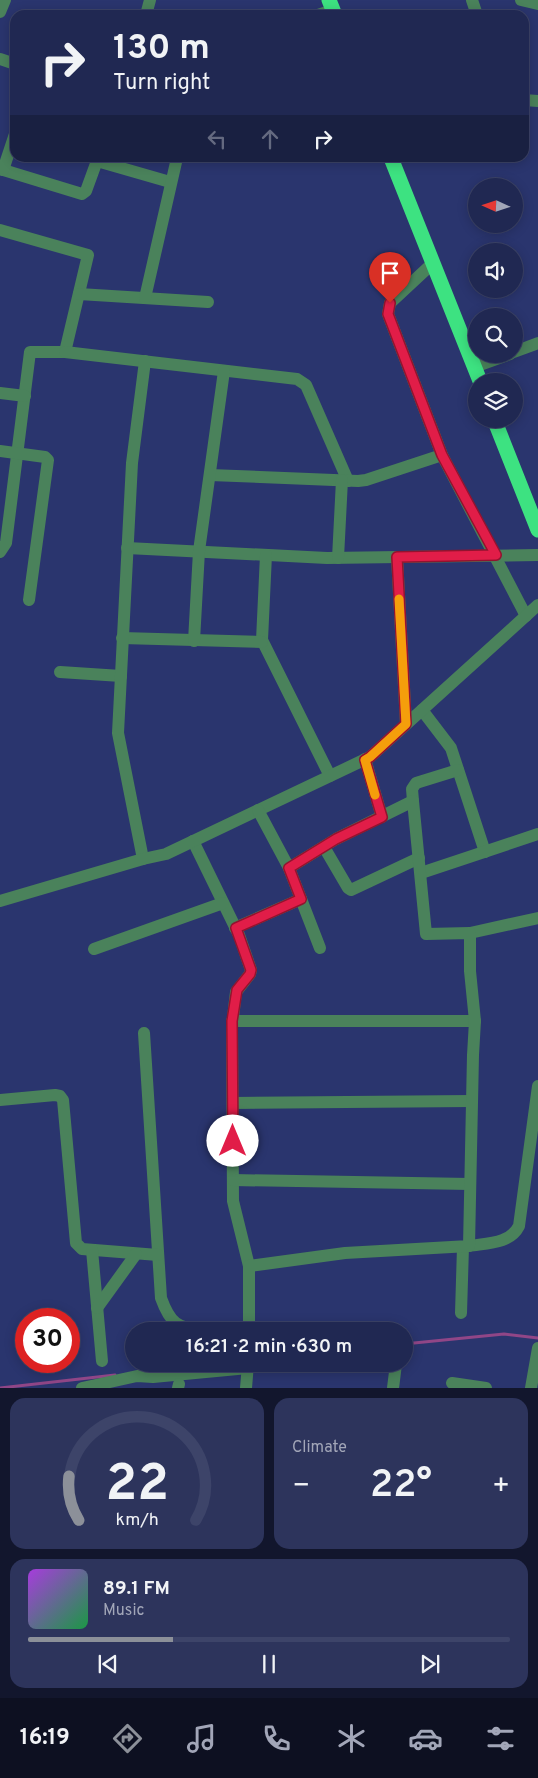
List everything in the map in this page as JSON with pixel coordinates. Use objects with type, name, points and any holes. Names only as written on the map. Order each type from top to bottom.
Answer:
[{"type":"highway","points":[[393,162],[477,373]]},
{"type":"highway","points":[[498,428],[538,530]]},
{"type":"street","points":[[521,0],[538,4]]},
{"type":"street","points":[[10,147],[2,169],[82,194],[86,191],[97,162]]},
{"type":"street","points":[[107,162],[170,182]]},
{"type":"street","points":[[145,298],[176,162]]},
{"type":"street","points":[[0,230],[88,255],[65,352]]},
{"type":"street","points":[[433,263],[390,303],[388,310],[442,455],[496,555],[526,616]]},
{"type":"street","points":[[79,294],[208,302]]},
{"type":"street","points":[[523,349],[538,344]]},
{"type":"street","points":[[0,552],[6,543],[6,495],[17,453],[30,352],[65,352],[302,381],[306,385],[345,481],[338,558]]},
{"type":"street","points":[[143,859],[118,738],[132,456],[145,361]]},
{"type":"street","points":[[474,367],[485,363]]},
{"type":"street","points":[[194,641],[199,552],[224,371]]},
{"type":"street","points":[[0,393],[25,396]]},
{"type":"street","points":[[0,451],[45,457],[48,460],[29,600]]},
{"type":"street","points":[[210,475],[345,481],[366,480],[442,455]]},
{"type":"street","points":[[127,548],[338,558],[538,554]]},
{"type":"street","points":[[266,555],[262,642],[330,776]]},
{"type":"street","points":[[397,557],[406,724]]},
{"type":"street","points":[[0,901],[166,854],[365,760],[538,605]]},
{"type":"street","points":[[122,638],[262,642]]},
{"type":"street","points":[[60,672],[121,676]]},
{"type":"street","points":[[422,710],[448,743],[485,852]]},
{"type":"street","points":[[365,760],[382,817]]},
{"type":"street","points":[[458,770],[416,783],[412,789],[426,934],[470,939],[538,918]]},
{"type":"street","points":[[289,868],[324,847],[414,801]]},
{"type":"street","points":[[258,810],[289,868],[320,948]]},
{"type":"street","points":[[420,873],[538,834]]},
{"type":"street","points":[[193,841],[236,928],[251,970],[237,990],[232,1021],[234,1207],[248,1266],[248,1322]]},
{"type":"street","points":[[324,847],[351,890],[419,858]]},
{"type":"street","points":[[236,928],[301,899]]},
{"type":"street","points":[[94,949],[223,903]]},
{"type":"street","points":[[461,1313],[470,1184],[475,1021],[470,970],[470,939]]},
{"type":"street","points":[[232,1021],[475,1021]]},
{"type":"street","points":[[144,1033],[161,1298],[166,1312],[173,1322]]},
{"type":"street","points":[[248,1266],[345,1253],[466,1246],[507,1239],[512,1236],[519,1226],[538,1086]]},
{"type":"street","points":[[0,1100],[55,1094],[63,1100],[76,1243],[82,1250],[158,1255]]},
{"type":"street","points":[[233,1102],[472,1101]]},
{"type":"street","points":[[233,1180],[470,1184]]},
{"type":"street","points":[[92,1250],[102,1361]]},
{"type":"street","points":[[97,1308],[136,1254]]},
{"type":"street","points":[[531,1388],[538,1348]]},
{"type":"street","points":[[82,1388],[137,1376],[153,1377],[196,1372]]},
{"type":"street","points":[[246,1388],[247,1372]]},
{"type":"street","points":[[393,1388],[395,1372]]},
{"type":"street","points":[[452,1383],[486,1388]]},
{"type":"waterway","points":[[413,1343],[504,1334],[538,1338]]},
{"type":"waterway","points":[[0,1388],[115,1375]]},
{"type":"slow traffic","points":[[375,795],[365,760],[406,724],[399,599]]},
{"type":"route","points":[[233,1141],[232,1021],[235,995],[251,970],[236,928],[301,899],[289,868],[336,839],[382,817],[365,760],[406,724],[397,557],[496,555],[442,455],[388,314],[390,303]]}]
